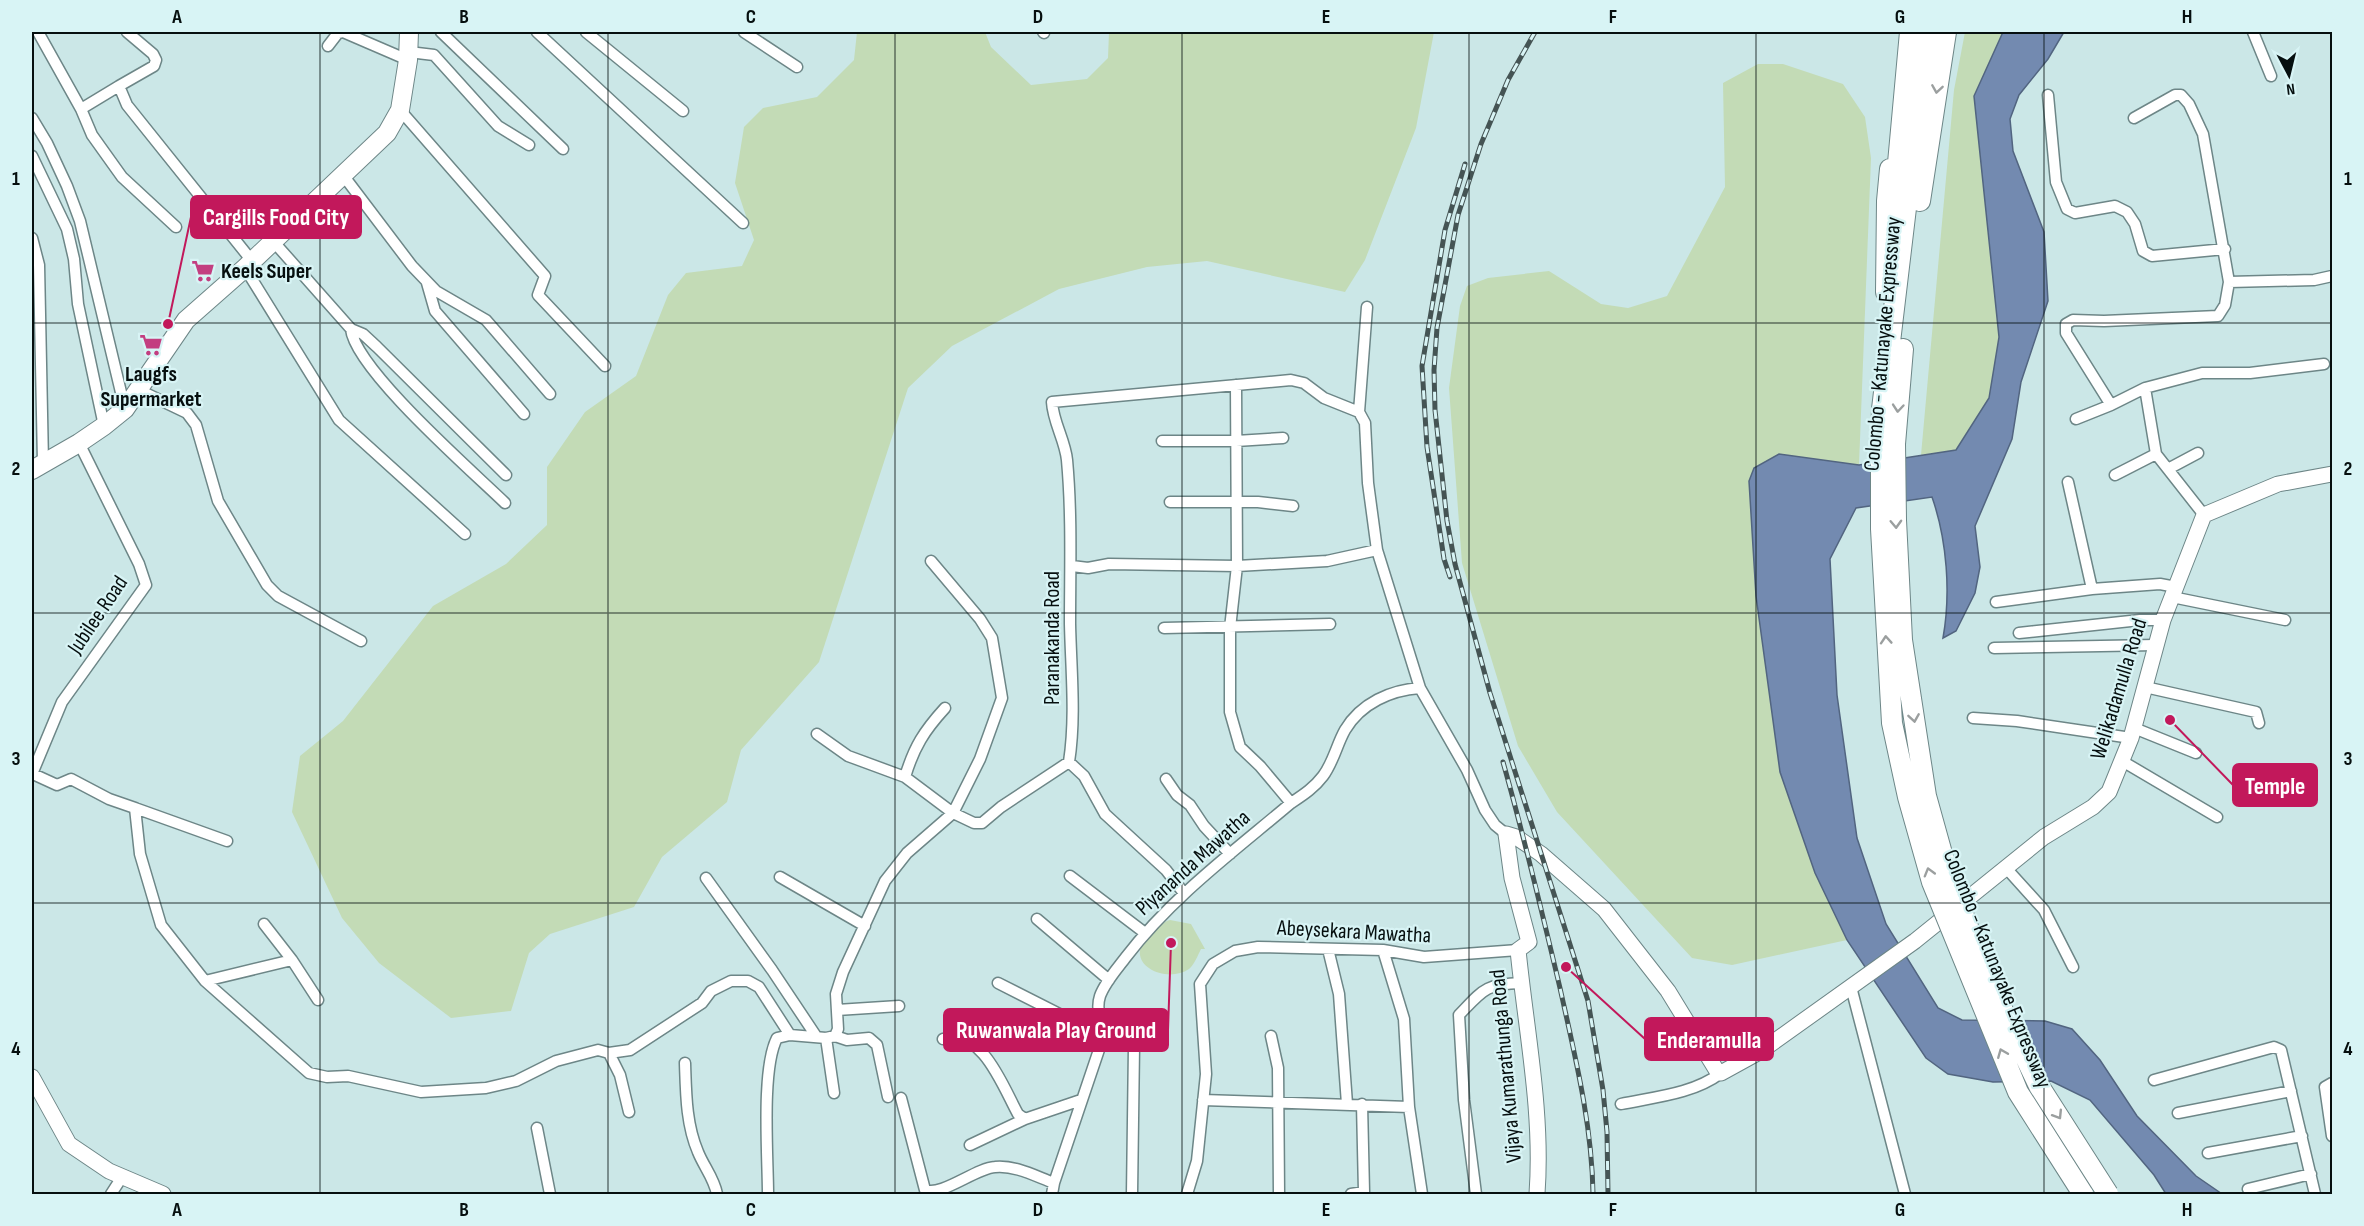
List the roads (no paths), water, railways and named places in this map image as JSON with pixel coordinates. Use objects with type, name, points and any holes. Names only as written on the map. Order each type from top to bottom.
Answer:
[{"type":"highway","points":[[1885,364],[1887,201],[1904,32]]},
{"type":"highway","points":[[1885,310],[1910,32]]},
{"type":"highway","points":[[1882,409],[1919,32]]},
{"type":"highway","name":"Colombo - Katunayake Expressway","points":[[1927,32],[1882,409],[1896,520],[1902,640],[1926,796],[1946,868],[1986,975],[2039,1086],[2108,1194]]},
{"type":"highway","name":"Colombo - Katunayake Expressway","points":[[1946,32],[1909,277],[1888,446],[1881,529],[1891,711],[1908,798],[1932,882],[2018,1092],[2083,1194]]},
{"type":"main road","points":[[37,467],[79,443],[125,409],[186,320],[248,265],[387,133],[400,110],[409,56],[409,32]]},
{"type":"street","points":[[38,32],[81,109],[92,135],[122,177],[176,227]]},
{"type":"street","points":[[81,109],[154,66],[156,60],[153,54],[127,32]]},
{"type":"street","points":[[328,46],[338,33],[343,32],[409,56],[434,55],[498,126],[529,145]]},
{"type":"street","points":[[441,32],[563,150]]},
{"type":"street","points":[[537,32],[743,223]]},
{"type":"street","points":[[586,32],[683,111]]},
{"type":"street","points":[[744,32],[797,67]]},
{"type":"street","points":[[2253,32],[2271,76]]},
{"type":"street","points":[[118,86],[127,105],[248,265],[339,420],[465,534]]},
{"type":"street","points":[[2048,95],[2056,182],[2067,209],[2075,213],[2115,206],[2127,212],[2135,224],[2143,251],[2152,256],[2225,249]]},
{"type":"street","points":[[2112,405],[2066,333],[2066,324],[2073,320],[2103,321],[2218,316],[2225,305],[2229,282],[2203,134],[2189,104],[2181,95],[2175,95],[2134,118]]},
{"type":"street","points":[[400,110],[545,276],[538,295],[605,366]]},
{"type":"street","points":[[32,118],[67,186],[80,221],[125,409]]},
{"type":"street","points":[[32,156],[67,229],[74,259],[78,304],[104,426]]},
{"type":"street","points":[[343,175],[425,280],[436,291],[486,320],[550,394]]},
{"type":"street","points":[[32,238],[39,266],[37,467]]},
{"type":"street","points":[[273,241],[351,329],[363,334],[377,347],[506,475]]},
{"type":"street","points":[[2229,282],[2314,280],[2332,276]]},
{"type":"street","points":[[425,280],[435,311],[524,414]]},
{"type":"street","points":[[1367,307],[1359,412],[1365,423],[1368,483],[1377,550],[1420,688],[1467,770],[1485,810],[1496,825],[1506,834],[1516,837],[1534,849],[1604,909],[1668,991],[1717,1071],[1721,1073]]},
{"type":"street","points":[[351,329],[352,338],[368,363],[399,400],[505,503]]},
{"type":"street","points":[[2076,419],[2112,405],[2145,388],[2202,372],[2250,373],[2324,364]]},
{"type":"street","points":[[1291,803],[1260,766],[1240,747],[1230,712],[1230,628],[1237,566],[1236,385],[1291,380],[1304,383],[1324,398],[1359,412]]},
{"type":"street","name":"Paranakanda Road","points":[[1069,762],[1072,566],[1067,457],[1053,414],[1052,402],[1236,385]]},
{"type":"street","points":[[2145,388],[2156,454],[2204,515],[2278,484],[2332,474]]},
{"type":"street","points":[[139,390],[187,413],[196,425],[218,501],[267,585],[278,596],[361,641]]},
{"type":"street","points":[[1162,441],[1236,441],[1283,438]]},
{"type":"street","name":"Jubilee Road","points":[[32,774],[62,702],[146,585],[139,564],[79,443]]},
{"type":"street","points":[[2168,469],[2198,453]]},
{"type":"street","points":[[2115,475],[2156,454]]},
{"type":"street","points":[[2068,482],[2092,589]]},
{"type":"street","points":[[1170,502],[1236,504],[1258,502],[1293,506]]},
{"type":"street","name":"Welikadamulla Road","points":[[1621,1104],[1679,1093],[1709,1082],[1761,1051],[1915,941],[2044,837],[2093,807],[2109,792],[2133,733],[2163,620],[2204,515]]},
{"type":"street","points":[[1072,566],[1088,568],[1109,564],[1237,566],[1328,561],[1377,550]]},
{"type":"street","points":[[826,1037],[838,1029],[836,994],[843,972],[885,881],[908,853],[953,813],[980,759],[1002,698],[992,639],[980,619],[931,561]]},
{"type":"street","points":[[1996,602],[2092,589],[2160,584],[2174,592],[2285,620]]},
{"type":"street","points":[[2019,633],[2140,620],[2163,620]]},
{"type":"street","points":[[1164,628],[1330,624]]},
{"type":"street","points":[[1994,648],[2156,645]]},
{"type":"street","points":[[2145,687],[2256,712],[2259,723]]},
{"type":"street","name":"Piyananda Mawatha","points":[[1052,1194],[1105,1032],[1099,1017],[1100,997],[1108,980],[1144,933],[1183,892],[1291,803],[1310,791],[1325,774],[1346,728],[1364,710],[1380,697],[1402,689],[1420,688]]},
{"type":"street","points":[[905,777],[913,750],[924,731],[945,708]]},
{"type":"street","points":[[1973,718],[2133,733],[2196,753]]},
{"type":"street","points":[[817,734],[848,756],[905,777],[953,813],[974,824],[982,823],[1001,807],[1069,762],[1084,776],[1105,814],[1166,870],[1183,892]]},
{"type":"street","points":[[2122,761],[2217,817]]},
{"type":"street","points":[[32,774],[57,785],[71,779],[109,799],[227,841]]},
{"type":"street","points":[[1166,779],[1177,795],[1190,804],[1204,826],[1230,854]]},
{"type":"street","points":[[135,808],[140,854],[161,925],[205,981],[309,1073],[327,1077],[348,1076],[421,1092],[486,1088],[516,1081],[556,1061],[598,1050],[609,1053],[630,1050],[702,1004],[711,991],[731,981],[748,981],[759,987],[790,1035]]},
{"type":"street","name":"Vijaya Kumarathunga Road","points":[[1506,834],[1512,878],[1529,942],[1518,950],[1533,1070],[1540,1154],[1537,1194]]},
{"type":"street","points":[[2006,868],[2044,910],[2073,967]]},
{"type":"street","points":[[1070,876],[1144,933]]},
{"type":"street","points":[[780,877],[865,926]]},
{"type":"street","points":[[705,878],[772,970],[826,1037],[834,1093]]},
{"type":"street","points":[[1037,920],[1108,980]]},
{"type":"street","points":[[264,924],[292,960],[318,1000]]},
{"type":"street","name":"Abeysekara Mawatha","points":[[1187,1194],[1197,1161],[1206,1074],[1200,984],[1213,964],[1235,951],[1258,947],[1383,950],[1424,957],[1518,950]]},
{"type":"street","points":[[1328,949],[1339,994],[1347,1104]]},
{"type":"street","points":[[1383,950],[1404,1019],[1409,1107],[1422,1194]]},
{"type":"street","points":[[205,981],[292,960]]},
{"type":"street","points":[[998,983],[1087,1028],[1105,1032],[1134,1046],[1132,1194]]},
{"type":"street","points":[[1476,1194],[1464,1100],[1459,1015],[1484,989],[1504,983],[1521,983]]},
{"type":"street","points":[[1851,987],[1905,1194]]},
{"type":"street","points":[[837,1010],[899,1006]]},
{"type":"street","points":[[768,1194],[768,1084],[773,1045],[777,1038],[790,1035],[847,1040],[869,1038],[877,1045],[888,1097]]},
{"type":"street","points":[[943,1039],[953,1036],[969,1040],[982,1051],[1018,1114],[1025,1119]]},
{"type":"street","points":[[1271,1036],[1278,1068],[1279,1194]]},
{"type":"street","points":[[2154,1080],[2274,1047],[2281,1050],[2315,1194]]},
{"type":"street","points":[[609,1053],[620,1075],[629,1112]]},
{"type":"street","points":[[685,1063],[686,1102],[691,1128],[698,1152],[715,1183],[717,1194]]},
{"type":"street","points":[[32,1078],[69,1144],[109,1171],[163,1194]]},
{"type":"street","points":[[2332,1083],[2325,1087],[2332,1136]]},
{"type":"street","points":[[2178,1113],[2291,1091]]},
{"type":"street","points":[[901,1098],[925,1190],[929,1192],[942,1188],[993,1167],[1012,1167],[1054,1183]]},
{"type":"street","points":[[970,1145],[1025,1119],[1081,1100]]},
{"type":"street","points":[[1203,1100],[1409,1107]]},
{"type":"street","points":[[1351,1194],[1364,1193],[1362,1104]]},
{"type":"street","points":[[537,1128],[550,1194]]},
{"type":"street","points":[[2208,1153],[2301,1137]]},
{"type":"street","points":[[2248,1189],[2311,1174]]},
{"type":"street","points":[[111,1194],[122,1177]]},
{"type":"water","points":[[2003,32],[2064,32],[2048,59],[2019,95],[2010,119],[2013,151],[2044,232],[2048,301],[2021,382],[2012,439],[1975,526],[1980,567],[1975,593],[1956,631],[1943,638],[1947,603],[1946,567],[1941,531],[1932,497],[1856,508],[1830,559],[1837,695],[1857,838],[1886,924],[1938,1008],[1962,1020],[2045,1021],[2072,1029],[2100,1060],[2137,1116],[2196,1176],[2222,1194],[2166,1194],[2154,1175],[2090,1100],[2051,1081],[1993,1082],[1948,1074],[1926,1058],[1847,940],[1815,873],[1780,772],[1756,596],[1749,481],[1754,468],[1779,454],[1859,465],[1956,450],[1989,398],[1999,337],[1974,96]]},
{"type":"railway","points":[[1535,32],[1508,80],[1481,144],[1458,215],[1437,328],[1434,370],[1435,410],[1447,521],[1455,564],[1490,693],[1588,1001],[1603,1090],[1607,1132],[1608,1194]]},
{"type":"railway","points":[[1450,577],[1444,559],[1427,447],[1422,366],[1445,230],[1465,164]]},
{"type":"railway","points":[[1503,762],[1540,903],[1577,1065],[1590,1142],[1593,1194]]},
{"type":"place","name":"Keels Super","points":[[203,271]]},
{"type":"place","name":"Cargills Food City","points":[[168,324]]},
{"type":"place","name":"Laugfs Supermarket","points":[[151,345]]},
{"type":"place","name":"Temple","points":[[2170,720]]},
{"type":"place","name":"Ruwanwala Play Ground","points":[[1171,943]]},
{"type":"place","name":"Enderamulla","points":[[1566,967]]}]
